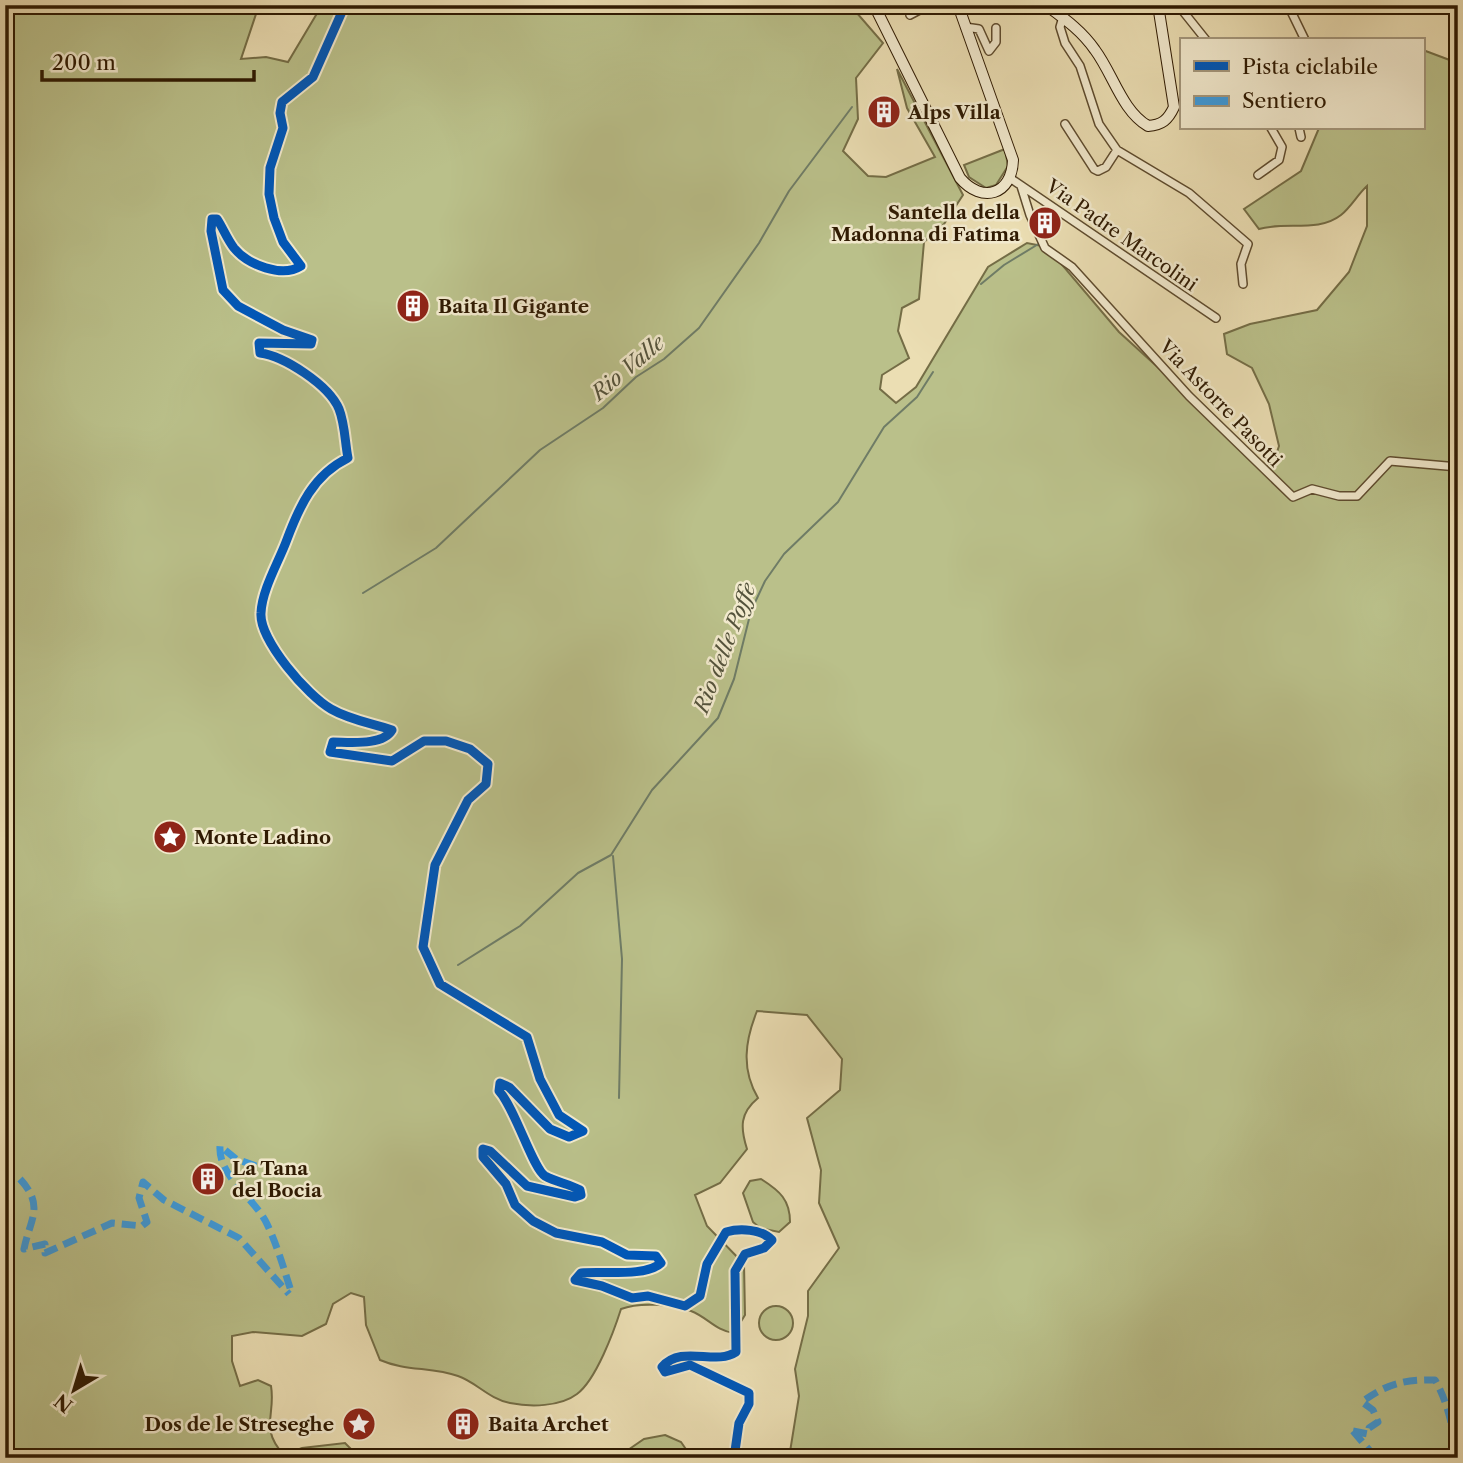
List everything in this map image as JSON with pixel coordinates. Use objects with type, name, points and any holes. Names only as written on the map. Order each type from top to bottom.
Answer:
[{"type":"main road","points":[[874,5],[960,178],[977,193],[987,194],[996,191],[1010,178],[1013,160],[958,5]]},
{"type":"main road","points":[[1046,5],[1081,32],[1096,51],[1133,115],[1148,126],[1158,126],[1169,118],[1174,97],[1158,5]]},
{"type":"street","points":[[345,5],[313,77],[282,102],[280,113],[283,128],[270,168],[269,194],[274,218],[283,243],[302,266],[269,270],[235,250],[216,219],[212,219],[211,231],[223,290],[238,306],[284,330],[312,340],[311,344],[296,346],[259,343],[257,348],[260,354],[272,355],[310,377],[331,397],[339,408],[348,458],[329,467],[314,483],[275,571],[261,610],[261,624],[284,665],[305,684],[314,699],[352,718],[392,730],[385,737],[357,742],[333,742],[329,746],[330,752],[393,761],[424,741],[446,741],[470,749],[488,764],[485,783],[468,800],[435,865],[423,947],[440,984],[527,1037],[540,1079],[559,1115],[583,1131],[569,1137],[551,1129],[509,1087],[500,1083],[499,1091],[513,1110],[537,1169],[545,1176],[580,1190],[581,1195],[575,1198],[527,1186],[490,1151],[483,1149],[483,1157],[501,1178],[515,1205],[533,1221],[556,1233],[602,1242],[626,1255],[656,1256],[661,1263],[638,1272],[580,1273],[575,1280],[602,1286],[632,1298],[648,1296],[685,1306],[700,1296],[707,1264],[726,1232],[760,1232],[772,1240],[764,1248],[745,1254],[735,1271],[736,1352],[729,1356],[685,1355],[663,1367],[665,1371],[690,1365],[749,1392],[749,1404],[739,1423],[734,1458]]},
{"type":"street","points":[[909,15],[929,5]]},
{"type":"street","points":[[1178,5],[1204,38]]},
{"type":"street","points":[[1288,5],[1304,38]]},
{"type":"street","points":[[1063,18],[1060,27],[1065,43],[1080,66],[1099,124],[1117,150],[1178,185],[1240,233],[1248,244],[1241,264],[1243,284]]},
{"type":"street","points":[[965,27],[979,29],[989,51],[996,42],[996,28]]},
{"type":"street","points":[[1065,124],[1094,169],[1098,171],[1106,167],[1117,150]]},
{"type":"street","points":[[1258,175],[1279,160],[1282,147],[1272,130]]},
{"type":"street","points":[[1299,130],[1301,137]]},
{"type":"street","name":"Via Padre Marcolini","points":[[1010,178],[1216,318]]},
{"type":"street","name":"Via Astorre Pasotti","points":[[1021,186],[1045,248],[1073,268],[1189,396],[1293,497],[1312,489],[1329,494],[1357,496],[1390,461],[1458,467]]},
{"type":"green space","points":[[5,5],[259,5],[241,59],[266,57],[288,62],[322,5],[850,5],[883,43],[856,78],[858,119],[843,151],[868,176],[886,177],[935,157],[907,108],[897,69],[963,195],[944,224],[924,242],[919,299],[902,308],[898,331],[909,358],[882,375],[880,389],[896,403],[916,387],[988,267],[1027,243],[1047,247],[1119,332],[1271,470],[1279,446],[1269,404],[1252,368],[1227,354],[1224,334],[1250,324],[1317,310],[1349,272],[1367,226],[1367,186],[1341,215],[1322,224],[1259,229],[1244,209],[1301,171],[1318,130],[1424,130],[1424,50],[1455,62],[1458,59],[1458,1458],[789,1458],[799,1396],[795,1369],[808,1316],[808,1291],[839,1248],[819,1203],[821,1170],[807,1118],[840,1090],[842,1059],[807,1015],[757,1011],[748,1044],[747,1066],[758,1098],[748,1109],[743,1121],[747,1149],[720,1183],[695,1195],[707,1226],[744,1264],[745,1315],[734,1333],[722,1330],[691,1311],[675,1307],[646,1305],[621,1309],[597,1367],[577,1394],[554,1404],[518,1404],[502,1401],[458,1376],[380,1360],[366,1325],[364,1297],[351,1293],[333,1304],[326,1324],[302,1336],[253,1332],[232,1336],[232,1361],[240,1386],[258,1380],[271,1386],[270,1429],[276,1445],[284,1455],[302,1448],[345,1443],[360,1458],[5,1458]]},
{"type":"green space","points":[[1005,149],[1008,166],[996,185],[986,188],[969,177],[964,165]]},
{"type":"green space","points":[[761,1179],[779,1192],[786,1202],[790,1222],[779,1232],[760,1228],[753,1222],[743,1193],[750,1181]]},
{"type":"green space","points":[[776,1306],[788,1311],[793,1323],[788,1335],[776,1340],[764,1335],[759,1323],[764,1311]]},
{"type":"green space","points":[[665,1435],[681,1442],[692,1458],[624,1458],[625,1452],[644,1439]]},
{"type":"waterway","name":"Rio Valle","points":[[363,593],[436,548],[540,450],[603,408],[636,377],[664,359],[699,328],[759,243],[789,191],[852,107]]},
{"type":"waterway","name":"Rio delle Poffe","points":[[981,284],[1004,265],[1040,243]]},
{"type":"waterway","name":"Rio delle Poffe","points":[[458,965],[520,926],[578,873],[611,855],[652,790],[718,718],[734,679],[751,611],[765,581],[784,554],[838,502],[884,427],[917,397],[933,372]]},
{"type":"waterway","points":[[613,856],[622,959],[619,1098]]},
{"type":"waterway","points":[[5,1392],[8,1388]]},
{"type":"marked path","points":[[256,1166],[236,1159],[220,1146],[225,1168],[267,1224],[291,1291]]},
{"type":"marked path","points":[[20,1179],[28,1189],[34,1205],[24,1249],[45,1244],[45,1253],[112,1223],[142,1226],[147,1222],[139,1198],[143,1182],[164,1200],[239,1238],[289,1294]]},
{"type":"marked path","points":[[1353,1431],[1368,1434],[1369,1428],[1378,1422],[1373,1410],[1362,1402],[1371,1396],[1396,1384],[1414,1380],[1435,1380],[1450,1418],[1455,1458]]},
{"type":"marked path","points":[[1353,1431],[1376,1458]]},
{"type":"cycle path","points":[[345,5],[313,77],[282,102],[280,113],[283,128],[270,168],[269,194],[274,218],[283,242],[301,266],[284,271],[275,270],[248,260],[234,248],[217,219],[212,219],[211,231],[223,290],[238,306],[283,330],[312,340],[311,344],[259,343],[260,353],[270,355],[305,373],[334,400],[343,421],[348,458],[325,473],[316,483],[296,516],[267,586],[262,604],[262,624],[276,652],[298,680],[321,702],[346,716],[392,730],[388,735],[374,741],[333,742],[330,752],[392,761],[424,741],[446,741],[470,749],[488,764],[486,784],[468,800],[435,865],[423,947],[440,984],[527,1037],[540,1079],[559,1115],[583,1131],[569,1137],[550,1129],[509,1087],[500,1083],[499,1091],[540,1171],[549,1178],[580,1190],[581,1195],[575,1197],[527,1186],[490,1151],[483,1149],[483,1157],[506,1184],[515,1205],[533,1221],[556,1233],[602,1242],[627,1255],[656,1256],[661,1263],[635,1272],[581,1273],[575,1280],[602,1286],[632,1298],[648,1296],[685,1306],[700,1296],[707,1264],[726,1232],[750,1230],[772,1240],[764,1248],[745,1254],[735,1271],[736,1352],[718,1357],[679,1357],[662,1367],[665,1372],[690,1365],[749,1393],[749,1404],[739,1423],[734,1458]]},
{"type":"place","name":"Alps Villa","points":[[884,112]]},
{"type":"place","name":"Santella della Madonna di Fatima","points":[[1045,223]]},
{"type":"place","name":"Baita Il Gigante","points":[[413,306]]},
{"type":"place","name":"Monte Ladino","points":[[170,837]]},
{"type":"place","name":"La Tana del Bocia","points":[[208,1179]]},
{"type":"place","name":"Dos de le Streseghe","points":[[359,1424]]},
{"type":"place","name":"Baita Archet","points":[[463,1424]]}]
